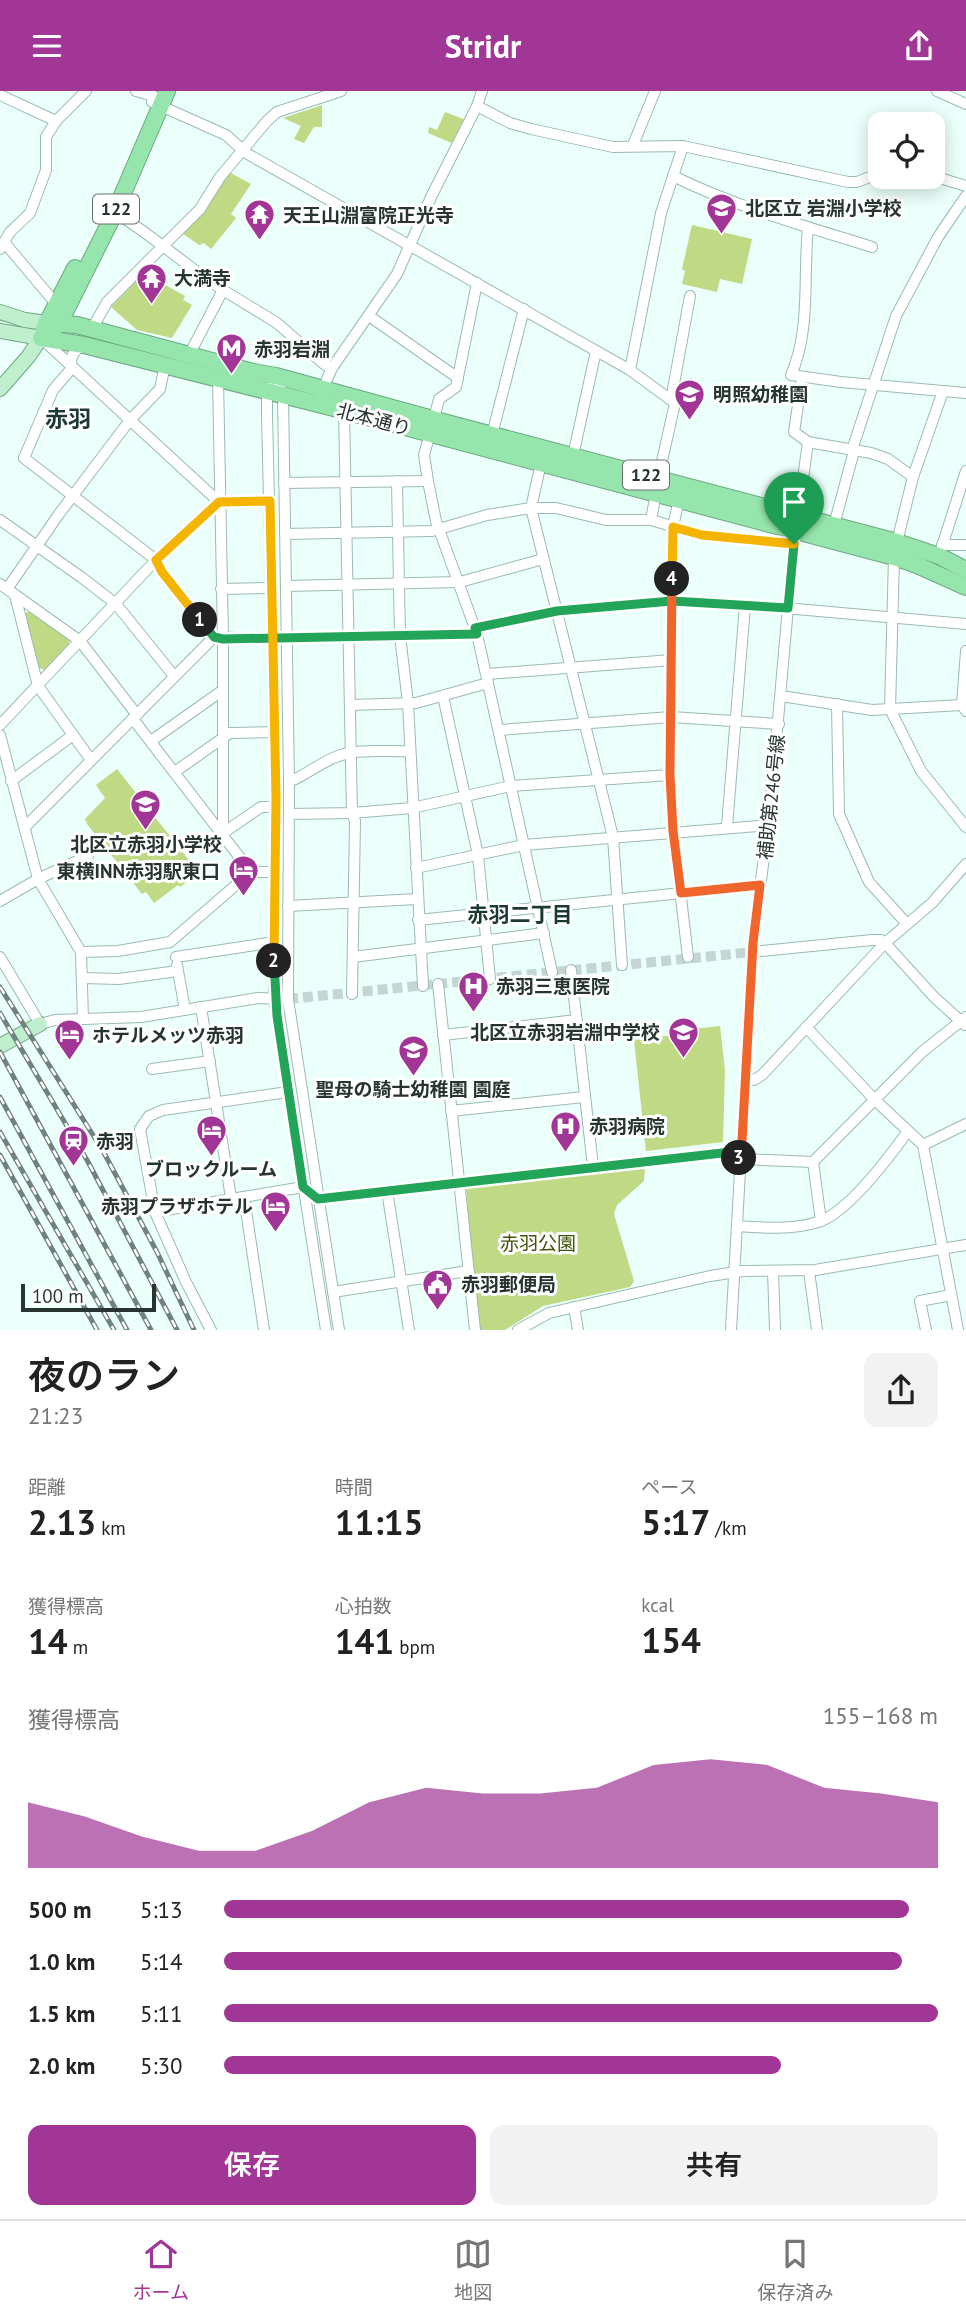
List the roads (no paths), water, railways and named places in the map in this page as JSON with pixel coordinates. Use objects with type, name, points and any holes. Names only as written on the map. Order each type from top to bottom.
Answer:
[{"type":"highway","name":"122","points":[[49,328],[111,209],[158,97]]},
{"type":"highway","name":"122","points":[[49,328],[57,305],[111,209]]},
{"type":"highway","name":"北本通り","points":[[49,328],[92,329],[323,388],[541,463],[657,486],[679,499],[796,530],[895,550],[940,551],[966,570]]},
{"type":"highway","name":"北本通り","points":[[49,328],[84,345],[326,407],[431,427],[492,435],[573,456],[796,530],[834,525],[895,550],[917,565],[966,587]]},
{"type":"main road","points":[[0,312],[49,328]]},
{"type":"main road","points":[[0,331],[49,328]]},
{"type":"main road","points":[[0,389],[29,357],[49,328]]},
{"type":"main road","points":[[0,1046],[40,1024]]},
{"type":"street","points":[[57,305],[2,245],[10,232],[30,213],[46,170],[46,137],[56,121],[86,91]]},
{"type":"street","points":[[136,91],[158,97],[226,135],[241,150],[630,370],[675,403],[651,520]]},
{"type":"street","points":[[92,329],[107,302],[200,209],[241,150],[277,112],[341,91]]},
{"type":"street","points":[[326,407],[322,401],[323,388],[332,368],[397,274],[482,91]]},
{"type":"street","points":[[633,145],[655,91]]},
{"type":"street","points":[[937,91],[966,104]]},
{"type":"street","points":[[0,95],[56,121]]},
{"type":"street","points":[[477,106],[510,123],[613,147],[683,146],[848,182],[868,178]]},
{"type":"street","points":[[630,370],[661,213],[683,146]]},
{"type":"street","points":[[673,176],[709,194],[872,247]]},
{"type":"street","points":[[945,180],[966,186]]},
{"type":"street","points":[[834,525],[853,447],[896,316],[938,237],[966,196]]},
{"type":"street","points":[[111,209],[163,244],[188,266],[277,323],[332,368]]},
{"type":"street","points":[[808,228],[804,321],[791,375],[966,393]]},
{"type":"street","points":[[477,283],[456,387],[439,399],[424,455],[440,529],[476,631],[552,972]]},
{"type":"street","points":[[189,355],[223,290]]},
{"type":"street","points":[[671,400],[690,296]]},
{"type":"street","points":[[492,435],[524,309]]},
{"type":"street","points":[[369,316],[458,378]]},
{"type":"street","points":[[49,328],[72,368],[219,502]]},
{"type":"street","points":[[84,345],[76,349],[72,356],[72,368],[53,390],[24,458],[156,560],[162,572],[218,638]]},
{"type":"street","points":[[573,456],[596,351]]},
{"type":"street","points":[[7,590],[130,421],[160,389],[165,365]]},
{"type":"street","points":[[276,376],[270,501],[276,807],[274,998],[322,1329]]},
{"type":"street","points":[[802,378],[794,432],[808,442],[871,453],[888,459],[914,477]]},
{"type":"street","points":[[218,379],[221,589],[218,638],[223,689],[223,833]]},
{"type":"street","points":[[943,391],[914,477],[895,550],[890,709],[921,771],[966,827]]},
{"type":"street","points":[[275,393],[284,483],[289,782],[288,999],[339,1330]]},
{"type":"street","points":[[344,411],[350,752],[352,813],[355,821],[352,994]]},
{"type":"street","name":"補助第246号線","points":[[731,1330],[752,952],[769,825],[788,608],[808,442]]},
{"type":"street","points":[[541,463],[531,508],[613,837],[622,965]]},
{"type":"street","points":[[940,551],[966,471]]},
{"type":"street","points":[[397,481],[400,636],[408,703],[423,986]]},
{"type":"street","points":[[284,483],[428,481]]},
{"type":"street","points":[[679,499],[673,527],[670,775],[673,831],[688,957]]},
{"type":"street","points":[[0,725],[156,560],[219,502],[270,501]]},
{"type":"street","points":[[285,534],[440,529],[487,515],[531,508],[566,509],[607,520],[651,520],[702,535],[796,530]]},
{"type":"street","points":[[0,520],[116,604],[174,676]]},
{"type":"street","points":[[940,551],[966,545]]},
{"type":"street","points":[[286,586],[460,582],[542,559]]},
{"type":"street","points":[[221,589],[272,588]]},
{"type":"street","points":[[7,590],[80,642],[251,872]]},
{"type":"street","points":[[7,590],[38,686],[91,760]]},
{"type":"street","points":[[24,827],[174,676],[218,638],[400,636],[476,631],[557,611],[672,601],[966,624]]},
{"type":"street","points":[[727,827],[745,606]]},
{"type":"street","points":[[781,696],[872,710],[964,708],[966,651]]},
{"type":"street","points":[[350,705],[408,703],[443,696],[487,679],[672,660]]},
{"type":"street","points":[[151,741],[223,689]]},
{"type":"street","points":[[443,696],[478,855],[490,979]]},
{"type":"street","points":[[837,704],[839,814],[869,882],[907,924]]},
{"type":"street","points":[[499,730],[671,717],[779,724]]},
{"type":"street","points":[[176,771],[230,733],[275,733]]},
{"type":"street","points":[[0,735],[4,769],[11,781],[38,879],[81,951],[83,1019]]},
{"type":"street","points":[[11,781],[73,735]]},
{"type":"street","points":[[289,782],[304,776],[318,765],[350,752],[410,751]]},
{"type":"street","points":[[289,814],[412,808],[511,786],[670,775]]},
{"type":"street","points":[[223,833],[261,807],[276,807]]},
{"type":"street","points":[[416,868],[524,845],[769,825]]},
{"type":"street","points":[[0,901],[38,879],[88,856]]},
{"type":"street","points":[[746,1079],[754,1080],[762,1075],[885,943],[932,903],[966,864]]},
{"type":"street","points":[[81,951],[118,951],[170,942],[251,872],[275,872]]},
{"type":"street","points":[[418,920],[760,885]]},
{"type":"street","points":[[288,906],[417,899]]},
{"type":"street","points":[[353,957],[544,933]]},
{"type":"street","points":[[156,1212],[303,1187],[318,1199],[731,1152],[741,1159],[813,1162],[922,1052],[964,1021],[934,997],[881,940],[752,952]]},
{"type":"street","points":[[170,942],[176,957],[185,1010]]},
{"type":"street","points":[[176,957],[275,942]]},
{"type":"street","points":[[0,957],[40,1024],[51,1020],[141,1017],[258,998],[288,999]]},
{"type":"street","points":[[571,970],[593,1167]]},
{"type":"street","points":[[83,978],[119,979],[177,971]]},
{"type":"street","points":[[438,984],[475,1330]]},
{"type":"street","points":[[201,1007],[232,1198]]},
{"type":"street","points":[[443,1035],[577,1020]]},
{"type":"street","points":[[806,1027],[875,1100],[923,1145],[958,1330]]},
{"type":"street","points":[[152,1069],[210,1061]]},
{"type":"street","points":[[211,1330],[186,1282],[156,1212],[139,1133],[143,1123],[154,1113],[288,1092]]},
{"type":"street","points":[[451,1111],[584,1097]]},
{"type":"street","points":[[923,1145],[966,1124]]},
{"type":"street","points":[[737,1226],[781,1227],[821,1221],[841,1207],[880,1170],[908,1131]]},
{"type":"street","points":[[813,1162],[821,1221]]},
{"type":"street","points":[[387,1191],[409,1330]]},
{"type":"street","points":[[244,1197],[264,1330]]},
{"type":"street","points":[[518,1330],[549,1313],[710,1276],[734,1272],[809,1271],[966,1245]]},
{"type":"street","points":[[333,1292],[468,1271]]},
{"type":"street","points":[[773,1271],[775,1330]]},
{"type":"street","points":[[809,1271],[817,1330]]},
{"type":"street","points":[[926,1330],[920,1301],[951,1295]]},
{"type":"street","points":[[574,1307],[578,1330]]},
{"type":"tunnel","points":[[288,999],[752,952]]},
{"type":"railway","points":[[0,987],[103,1151],[157,1252],[194,1330]]},
{"type":"railway","points":[[0,1013],[87,1160],[177,1330]]},
{"type":"railway","points":[[0,1052],[151,1330]]},
{"type":"railway","points":[[0,1097],[127,1330]]},
{"type":"railway","points":[[0,1132],[114,1330]]},
{"type":"railway","points":[[0,1155],[97,1330]]},
{"type":"place","name":"北区立 岩淵小学校","points":[[722,235]]},
{"type":"place","name":"天王山淵富院正光寺","points":[[260,242]]},
{"type":"place","name":"大満寺","points":[[151,305]]},
{"type":"place","name":"赤羽岩淵","points":[[231,376]]},
{"type":"place","name":"明照幼稚園","points":[[690,421]]},
{"type":"place","name":"北区立赤羽小学校","points":[[146,832]]},
{"type":"place","name":"東横INN赤羽駅東口","points":[[243,898]]},
{"type":"place","name":"赤羽三恵医院","points":[[473,1013]]},
{"type":"place","name":"北区立赤羽岩淵中学校","points":[[683,1059]]},
{"type":"place","name":"ホテルメッツ赤羽","points":[[69,1062]]},
{"type":"place","name":"聖母の騎士幼稚園 園庭","points":[[413,1077]]},
{"type":"place","name":"赤羽病院","points":[[566,1153]]},
{"type":"place","name":"ブロックルーム","points":[[211,1157]]},
{"type":"place","name":"赤羽","points":[[73,1168]]},
{"type":"place","name":"赤羽プラザホテル","points":[[276,1233]]},
{"type":"place","name":"赤羽郵便局","points":[[438,1311]]},
{"type":"district","name":"赤羽","points":[[68,419]]},
{"type":"district","name":"赤羽二丁目","points":[[520,915]]},
{"type":"park label","name":"赤羽公園","points":[[538,1243]]}]
